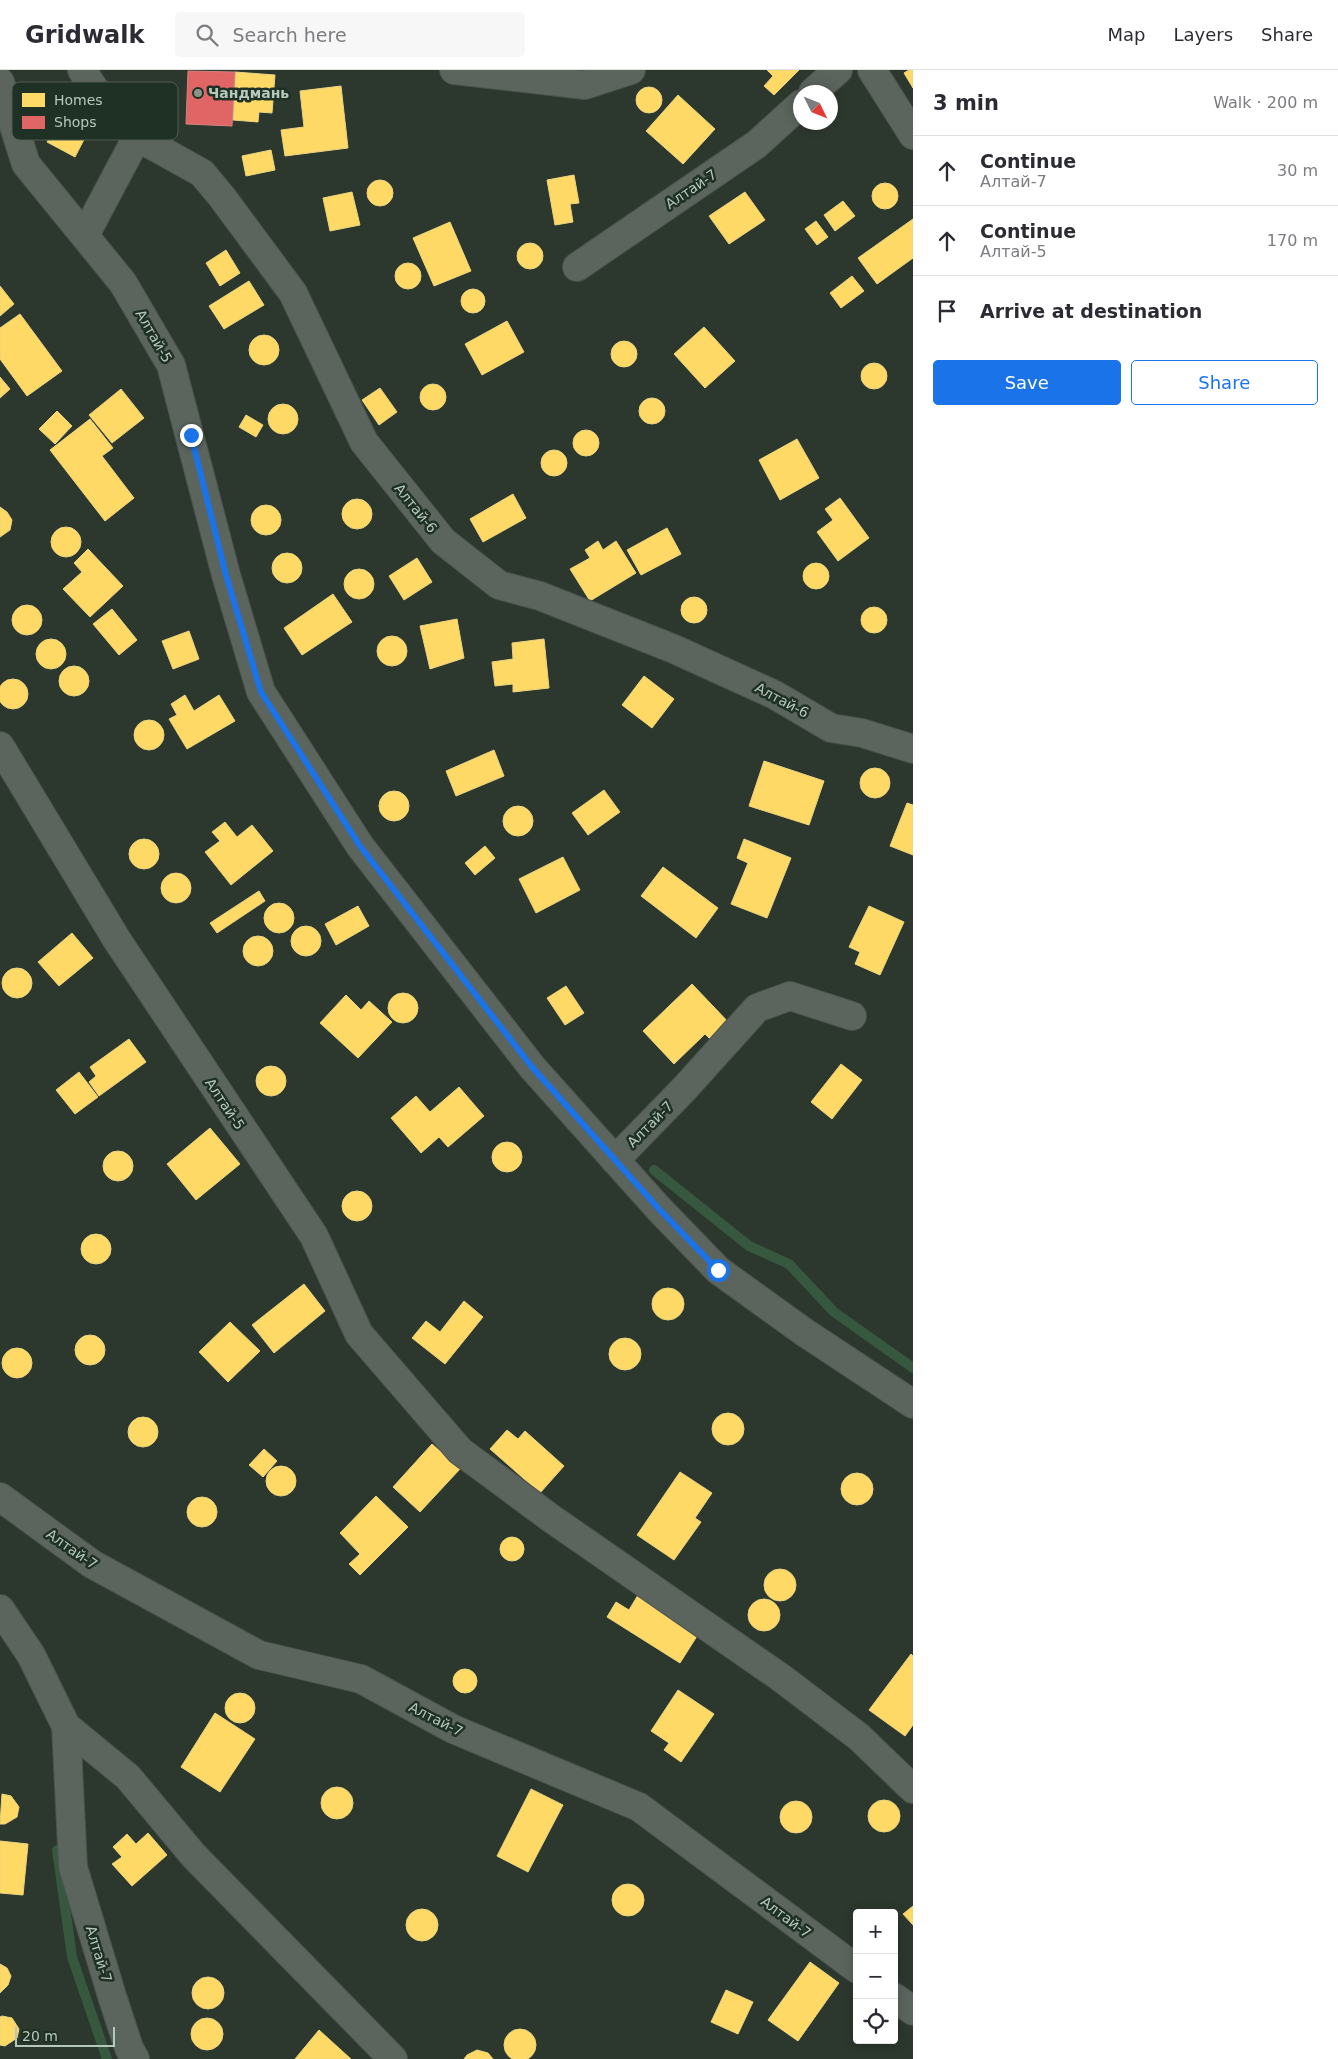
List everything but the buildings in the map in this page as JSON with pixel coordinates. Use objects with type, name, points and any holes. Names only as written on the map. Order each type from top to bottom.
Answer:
[{"type":"street","name":"Алтай-6","points":[[82,70],[90,82]]},
{"type":"street","points":[[454,70],[584,86],[631,70]]},
{"type":"street","points":[[821,85],[838,70]]},
{"type":"street","points":[[872,70],[913,135]]},
{"type":"street","name":"Алтай-5","points":[[0,82],[12,120]]},
{"type":"street","name":"Алтай-7","points":[[577,267],[757,144],[793,111]]},
{"type":"street","name":"Алтай-5","points":[[18,140],[26,164],[123,283],[171,364],[226,575],[261,692],[360,846],[532,1067],[614,1160]]},
{"type":"street","points":[[85,235],[135,140]]},
{"type":"street","name":"Алтай-6","points":[[142,140],[202,173],[293,293],[364,442],[443,541],[499,585],[540,596],[674,649],[776,695],[831,728],[862,733],[913,749]]},
{"type":"street","name":"Алтай-5","points":[[0,746],[117,940],[314,1236],[359,1334],[460,1451],[552,1519],[780,1677],[859,1737],[913,1790]]},
{"type":"street","name":"Алтай-7","points":[[614,1160],[685,1088],[757,1008],[790,996],[852,1016]]},
{"type":"street","points":[[614,1160],[718,1270],[804,1332],[913,1404]]},
{"type":"street","name":"Алтай-7","points":[[0,1497],[92,1564],[259,1655],[362,1679],[453,1729],[639,1807],[853,1966]]},
{"type":"street","name":"Алтай-7","points":[[0,1609],[31,1655],[66,1726],[73,1867],[112,1996],[129,2048],[135,2059]]},
{"type":"street","name":"Алтай-7","points":[[66,1726],[128,1777],[194,1856],[393,2059]]},
{"type":"street","points":[[897,1999],[913,2011]]},
{"type":"waterway","points":[[654,1170],[749,1246],[789,1264],[834,1312],[913,1368]]},
{"type":"waterway","points":[[57,1850],[72,1957],[107,2059]]},
{"type":"place","name":"Чандмань","points":[[198,93]]},
{"type":"route","points":[[191,435],[226,575],[261,692],[360,846],[460,972],[532,1067],[614,1160],[718,1270]]}]
